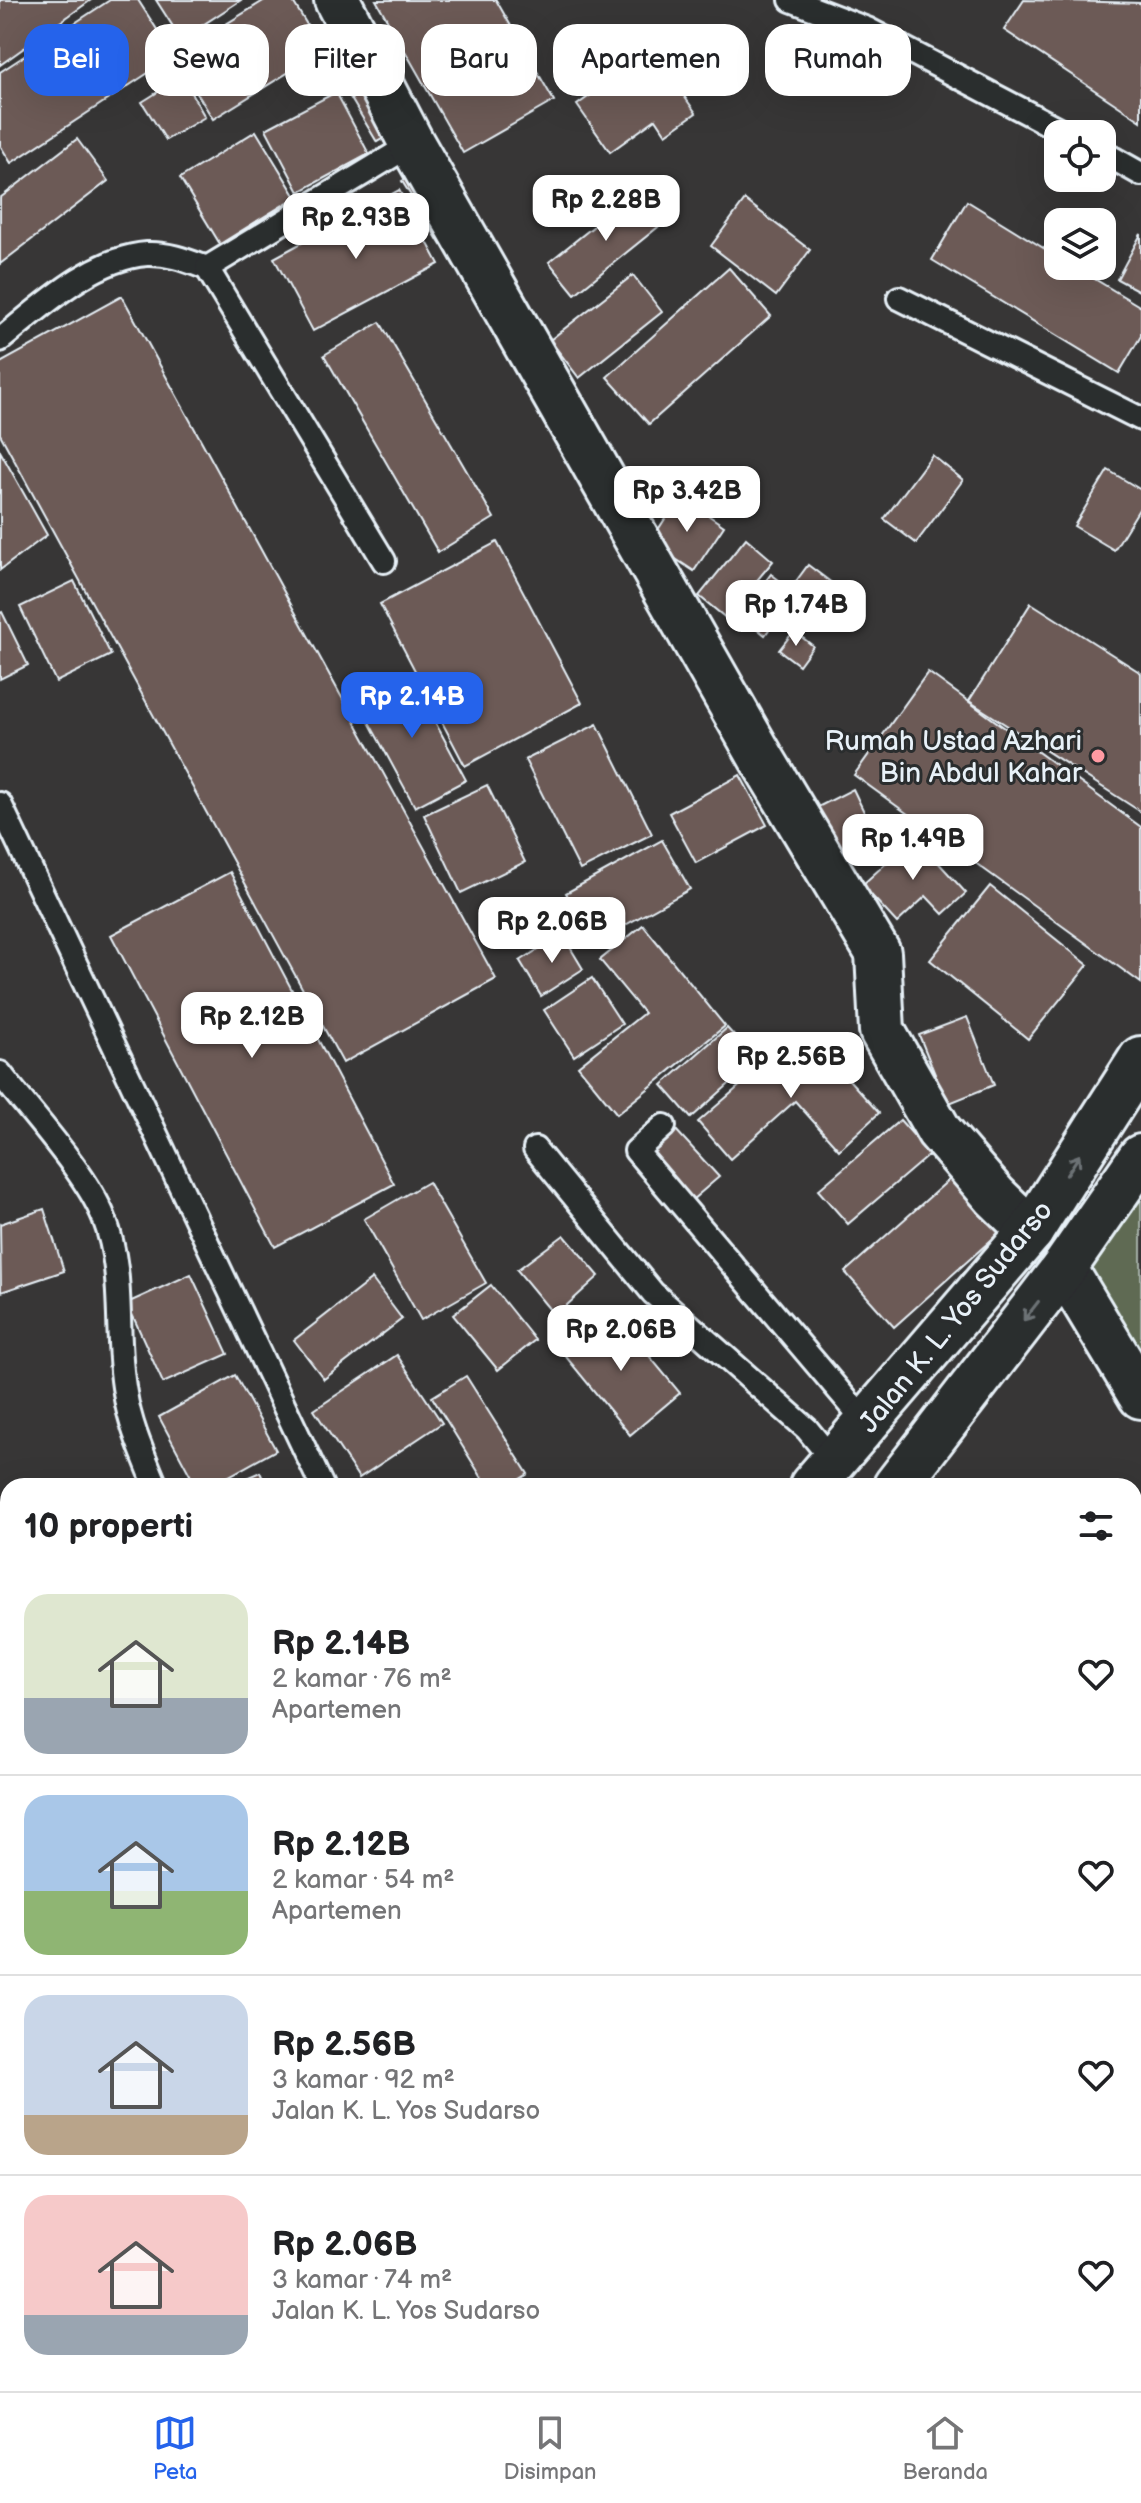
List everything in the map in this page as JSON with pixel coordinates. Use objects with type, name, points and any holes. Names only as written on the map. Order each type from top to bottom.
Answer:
[{"type":"main road","points":[[337,0],[412,144],[762,759],[878,953],[882,1031],[939,1131],[1031,1231]]},
{"type":"main road","name":"Jalan K. L. Yos Sudarso","points":[[823,1474],[1031,1231],[1141,1059]]},
{"type":"main road","name":"Jalan K. L. Yos Sudarso","points":[[902,1478],[1064,1268],[1141,1157]]},
{"type":"main road","points":[[1064,1268],[1141,1396]]},
{"type":"lane","points":[[791,0],[867,29],[1044,121]]},
{"type":"lane","points":[[207,268],[412,144]]},
{"type":"lane","points":[[1116,160],[1141,174]]},
{"type":"lane","points":[[0,340],[43,306],[115,262],[148,254],[175,256],[207,268],[384,561]]},
{"type":"lane","points":[[899,298],[1141,419]]},
{"type":"lane","points":[[0,804],[318,1478]]},
{"type":"lane","points":[[0,1073],[88,1188],[103,1217],[119,1274],[124,1391],[132,1424],[153,1478]]},
{"type":"lane","points":[[664,1126],[636,1151],[868,1425]]},
{"type":"lane","points":[[535,1149],[653,1293],[807,1429],[823,1474]]},
{"type":"green space","points":[[1141,1183],[1141,1360],[1087,1269]]},
{"type":"building","points":[[0,0],[91,0],[57,24],[24,24],[24,48],[0,65]]},
{"type":"building","points":[[110,0],[138,0],[153,24],[145,24],[145,75],[129,86],[129,24],[73,24]]},
{"type":"building","points":[[156,0],[241,0],[204,24],[171,24]]},
{"type":"building","points":[[265,0],[292,0],[307,24],[285,24],[285,74],[269,84],[269,24],[226,24]]},
{"type":"building","points":[[376,0],[496,0],[510,24],[421,24],[421,79],[405,51],[405,24],[390,24]]},
{"type":"building","points":[[1024,0],[1141,3],[1141,121],[1004,30]]},
{"type":"building","points":[[24,56],[24,96],[113,96],[11,163],[0,145],[0,72]]},
{"type":"building","points":[[537,71],[554,101],[463,153],[431,96],[537,96]]},
{"type":"building","points":[[152,96],[193,96],[205,117],[166,140],[142,102]]},
{"type":"building","points":[[199,96],[250,96],[213,119]]},
{"type":"building","points":[[328,96],[338,96],[369,154],[299,192],[266,129]]},
{"type":"building","points":[[349,96],[374,96],[395,131],[377,142]]},
{"type":"building","points":[[590,96],[684,96],[696,113],[666,134],[656,119],[610,152],[577,105]]},
{"type":"building","points":[[256,131],[296,197],[220,244],[180,178]]},
{"type":"building","points":[[77,139],[108,181],[0,264],[0,198]]},
{"type":"building","points":[[418,172],[456,235],[441,245],[402,181]]},
{"type":"building","points":[[399,190],[439,264],[313,331],[274,258]]},
{"type":"building","points":[[638,191],[663,223],[575,294],[549,262]]},
{"type":"building","points":[[745,200],[810,250],[776,296],[711,246]]},
{"type":"building","points":[[967,201],[1044,248],[1044,280],[1096,280],[1141,307],[1141,336],[1119,373],[932,260]]},
{"type":"building","points":[[1141,234],[1141,292],[1117,279]]},
{"type":"building","points":[[729,268],[771,316],[649,424],[607,377]]},
{"type":"building","points":[[633,275],[662,312],[579,378],[550,340]]},
{"type":"building","points":[[122,296],[496,979],[343,1063],[0,434],[0,363]]},
{"type":"building","points":[[380,322],[494,518],[438,552],[324,355]]},
{"type":"building","points":[[0,451],[47,535],[0,570]]},
{"type":"building","points":[[932,455],[963,480],[916,543],[884,519]]},
{"type":"building","points":[[1108,470],[1141,490],[1141,506],[1114,550],[1074,526]]},
{"type":"building","points":[[680,496],[724,526],[694,571],[650,542]]},
{"type":"building","points":[[746,538],[773,561],[726,618],[699,596]]},
{"type":"building","points":[[497,542],[582,703],[465,766],[380,604]]},
{"type":"building","points":[[808,565],[849,596],[835,615],[794,584]]},
{"type":"building","points":[[771,574],[796,593],[765,635],[740,615]]},
{"type":"building","points":[[74,581],[111,655],[56,682],[20,607]]},
{"type":"building","name":"Rumah Ustad Azhari Bin Abdul Kahar","points":[[1031,603],[1141,673],[1141,812],[969,701]]},
{"type":"building","points":[[0,613],[28,665],[0,679]]},
{"type":"building","points":[[794,631],[813,646],[799,665],[779,650]]},
{"type":"building","points":[[928,672],[1141,827],[1141,983],[854,775]]},
{"type":"building","points":[[409,673],[466,780],[415,807],[357,700]]},
{"type":"building","points":[[597,724],[652,834],[580,870],[525,760]]},
{"type":"building","points":[[740,775],[767,825],[696,863],[669,813]]},
{"type":"building","points":[[487,785],[525,862],[461,893],[424,815]]},
{"type":"building","points":[[853,789],[878,841],[837,862],[812,810]]},
{"type":"building","points":[[915,837],[966,893],[943,914],[926,896],[897,923],[862,885]]},
{"type":"building","points":[[662,840],[690,889],[593,943],[566,893]]},
{"type":"building","points":[[230,872],[394,1184],[275,1247],[111,935]]},
{"type":"building","points":[[990,886],[1088,965],[1028,1039],[930,960]]},
{"type":"building","points":[[643,925],[725,1026],[617,1114],[578,1066],[644,1013],[600,960]]},
{"type":"building","points":[[562,934],[583,969],[541,996],[520,961]]},
{"type":"building","points":[[592,978],[622,1024],[574,1056],[544,1010]]},
{"type":"building","points":[[967,1017],[994,1085],[947,1104],[919,1035]]},
{"type":"building","points":[[727,1028],[756,1060],[691,1118],[662,1085]]},
{"type":"building","points":[[797,1036],[806,1046],[813,1040],[879,1113],[839,1150],[795,1101],[730,1159],[698,1122]]},
{"type":"building","points":[[900,1120],[930,1154],[848,1224],[818,1190]]},
{"type":"building","points":[[675,1129],[719,1177],[692,1200],[650,1153]]},
{"type":"building","points":[[951,1178],[999,1233],[894,1327],[845,1272]]},
{"type":"building","points":[[428,1182],[486,1283],[421,1320],[364,1219]]},
{"type":"building","points":[[44,1209],[64,1271],[1,1292],[0,1224]]},
{"type":"building","points":[[564,1235],[599,1276],[555,1316],[517,1270]]},
{"type":"building","points":[[191,1274],[228,1354],[163,1383],[127,1303]]},
{"type":"building","points":[[372,1279],[402,1319],[324,1379],[294,1340]]},
{"type":"building","points":[[491,1285],[535,1340],[498,1370],[453,1315]]},
{"type":"building","points":[[612,1311],[680,1393],[630,1435],[562,1352]]},
{"type":"building","points":[[397,1355],[442,1423],[359,1478],[314,1410]]},
{"type":"building","points":[[235,1375],[276,1450],[225,1478],[192,1478],[159,1417]]},
{"type":"building","points":[[466,1376],[528,1474],[522,1478],[482,1478],[432,1397]]},
{"type":"building","points":[[260,1472],[263,1478],[246,1478]]},
{"type":"place","name":"Rumah Ustad Azhari Bin Abdul Kahar","points":[[1098,756]]}]
